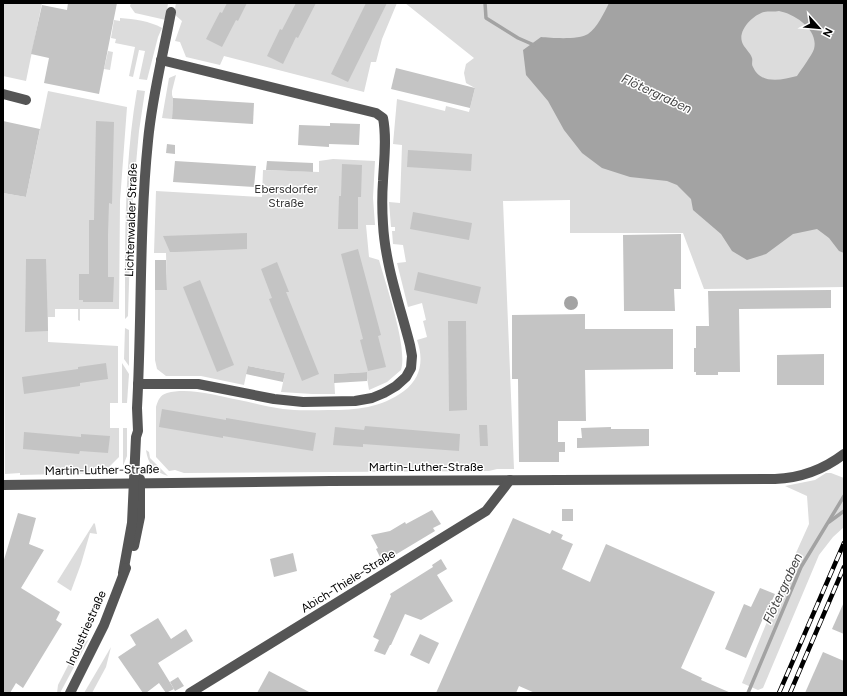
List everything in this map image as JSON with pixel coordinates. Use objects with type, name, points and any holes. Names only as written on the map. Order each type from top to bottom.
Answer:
[{"type":"street","name":"Lichtenwalder Straße","points":[[137,482],[140,436],[138,431],[138,384],[144,188],[155,87],[171,12]]},
{"type":"street","points":[[138,384],[198,384],[274,399],[303,402],[355,401],[372,398],[396,386],[406,377],[411,368],[412,356],[389,262],[383,226],[382,196],[385,133],[383,118],[376,113],[161,60]]},
{"type":"street","points":[[3,94],[26,100]]},
{"type":"street","name":"Martin-Luther-Straße","points":[[3,485],[137,482],[787,478],[797,477],[817,471],[844,454]]},
{"type":"street","name":"Abich-Thiele-Straße","points":[[190,693],[486,510],[510,480]]},
{"type":"street","name":"Industriestraße","points":[[70,693],[104,624],[123,573],[132,523],[137,482]]},
{"type":"green space","points":[[3,3],[42,3],[26,81],[3,76]]},
{"type":"green space","points":[[131,3],[168,3],[166,20],[135,13],[130,6]]},
{"type":"green space","points":[[176,3],[397,3],[382,39],[376,62],[371,62],[364,92],[224,56],[220,65],[186,57],[180,42],[175,41],[182,21],[174,14]]},
{"type":"green space","points":[[405,3],[844,3],[844,287],[704,289],[683,233],[570,233],[570,200],[503,201],[514,469],[497,469],[489,471],[184,473],[175,470],[169,471],[156,457],[156,407],[160,398],[167,393],[184,391],[212,394],[289,410],[349,409],[368,407],[395,397],[410,386],[414,380],[420,368],[420,355],[417,340],[427,337],[423,321],[426,320],[422,303],[408,307],[397,263],[406,262],[403,245],[393,244],[392,231],[395,231],[395,227],[391,227],[389,202],[400,203],[402,145],[393,144],[397,99],[445,111],[446,106],[469,112],[475,88],[466,83],[464,73],[466,64],[474,58]]},
{"type":"green space","points":[[120,18],[147,22],[162,28],[158,37],[147,80],[139,79],[145,51],[139,50],[133,77],[129,76],[135,47],[115,43],[116,39],[111,38],[114,20],[120,21]]},
{"type":"green space","points":[[108,51],[113,52],[110,70],[104,69]]},
{"type":"green space","points":[[176,75],[172,91],[172,119],[162,118],[169,78]]},
{"type":"green space","points":[[137,90],[145,91],[139,131],[131,219],[128,316],[125,319],[125,232],[127,175]]},
{"type":"green space","points":[[48,91],[127,107],[120,201],[119,309],[80,309],[80,321],[78,320],[78,309],[55,309],[55,317],[48,317],[48,342],[118,346],[118,403],[110,403],[110,428],[119,428],[119,457],[103,473],[5,474],[3,193],[26,197]]},
{"type":"green space","name":"Ebersdorfer Straße","points":[[333,159],[375,161],[373,198],[375,225],[366,225],[369,257],[379,260],[391,300],[402,347],[401,370],[387,382],[369,390],[366,372],[334,374],[335,394],[312,394],[281,392],[285,373],[248,366],[244,385],[201,376],[166,376],[157,369],[155,360],[155,290],[167,290],[166,253],[154,253],[156,191],[262,197],[263,170],[319,172],[319,161]]},
{"type":"green space","points":[[125,328],[129,330],[129,366],[124,359]]},
{"type":"green space","points":[[122,363],[129,374],[127,403],[122,403]]},
{"type":"green space","points":[[123,428],[127,428],[127,456],[123,466]]},
{"type":"green space","points":[[146,450],[149,452],[150,458],[168,476],[152,467]]},
{"type":"green space","points":[[826,473],[831,473],[844,478],[844,527],[833,537],[819,555],[763,688],[758,690],[742,683],[786,575],[809,524],[807,496],[785,486],[815,480]]},
{"type":"green space","points":[[94,523],[97,534],[90,533],[71,591],[57,582]]},
{"type":"green space","points":[[89,639],[60,693],[57,693],[58,685],[75,652]]},
{"type":"green space","points":[[111,647],[106,667],[92,693],[84,693]]},
{"type":"water","points":[[609,3],[844,3],[844,253],[839,251],[829,238],[817,229],[793,234],[766,254],[747,260],[732,251],[721,234],[693,210],[691,199],[677,185],[667,181],[630,177],[602,168],[582,153],[564,130],[548,101],[526,75],[523,50],[541,37],[572,38],[588,34],[603,16]],"holes":[[[779,11],[798,19],[809,29],[815,42],[814,49],[797,76],[779,80],[766,79],[761,77],[753,67],[751,56],[742,42],[742,33],[747,24],[755,16],[766,12]]]},
{"type":"water","points":[[568,296],[574,296],[578,300],[578,306],[574,310],[568,310],[564,306],[564,300]]},
{"type":"building","points":[[68,3],[117,3],[99,94],[44,83],[49,58],[31,54],[42,5],[67,10]]},
{"type":"building","points":[[227,3],[247,3],[222,47],[206,39],[220,12],[222,13]]},
{"type":"building","points":[[296,3],[316,3],[298,38],[296,37],[283,64],[267,56],[280,29],[282,30]]},
{"type":"building","points":[[366,3],[387,3],[348,82],[331,74]]},
{"type":"building","points":[[396,68],[475,88],[470,108],[391,89]]},
{"type":"building","points":[[173,98],[254,103],[253,124],[172,119]]},
{"type":"building","points":[[3,121],[40,129],[26,197],[3,193]]},
{"type":"building","points":[[96,121],[114,122],[112,204],[109,203],[108,234],[108,277],[114,277],[113,302],[83,302],[83,300],[79,300],[79,274],[89,274],[89,220],[94,220]]},
{"type":"building","points":[[330,123],[360,124],[359,145],[329,144],[329,147],[298,145],[299,125],[330,126]]},
{"type":"building","points":[[167,144],[175,145],[175,154],[166,153]]},
{"type":"building","points":[[408,150],[472,154],[471,171],[407,167]]},
{"type":"building","points":[[175,161],[256,166],[254,187],[173,182]]},
{"type":"building","points":[[267,161],[313,163],[313,172],[266,170]]},
{"type":"building","points":[[342,164],[362,165],[361,197],[358,197],[358,229],[338,229]]},
{"type":"building","points":[[413,212],[472,223],[469,240],[410,229]]},
{"type":"building","points":[[247,233],[247,249],[176,252],[170,252],[163,236]]},
{"type":"building","points":[[681,234],[681,289],[674,289],[675,311],[624,311],[623,235]]},
{"type":"building","points":[[358,249],[381,335],[378,336],[386,367],[368,371],[360,340],[363,339],[341,254]]},
{"type":"building","points":[[26,259],[46,259],[48,331],[25,332]]},
{"type":"building","points":[[155,260],[166,260],[167,290],[155,290]]},
{"type":"building","points":[[277,262],[289,292],[286,292],[319,374],[302,381],[269,299],[272,298],[261,269]]},
{"type":"building","points":[[418,272],[481,287],[477,304],[414,290]]},
{"type":"building","points":[[200,280],[234,365],[217,372],[183,287]]},
{"type":"building","points":[[831,290],[831,308],[739,309],[740,372],[718,372],[718,375],[696,375],[696,372],[694,372],[696,326],[709,326],[708,291]]},
{"type":"building","points":[[585,314],[585,329],[673,329],[673,369],[585,370],[586,421],[558,421],[558,442],[565,442],[565,452],[559,452],[559,462],[519,462],[518,379],[512,379],[512,315]]},
{"type":"building","points":[[448,321],[466,321],[467,410],[449,411]]},
{"type":"building","points":[[824,354],[824,385],[777,385],[777,355]]},
{"type":"building","points":[[106,363],[108,379],[80,383],[80,386],[24,394],[22,377],[78,369],[78,367]]},
{"type":"building","points":[[248,366],[285,373],[283,382],[246,374]]},
{"type":"building","points":[[367,372],[367,381],[334,383],[334,374]]},
{"type":"building","points":[[162,409],[316,433],[313,451],[159,427]]},
{"type":"building","points":[[479,425],[487,425],[488,446],[480,446]]},
{"type":"building","points":[[365,426],[460,434],[459,451],[363,444],[363,447],[333,445],[335,427],[364,430]]},
{"type":"building","points":[[611,427],[611,429],[649,429],[649,446],[577,448],[577,438],[582,438],[581,428]]},
{"type":"building","points":[[24,432],[81,437],[81,434],[110,436],[108,453],[80,451],[79,454],[23,449]]},
{"type":"building","points":[[562,509],[573,509],[573,521],[562,521]]},
{"type":"building","points":[[432,510],[441,524],[433,528],[435,531],[390,558],[387,554],[380,557],[376,549],[378,548],[371,535],[390,531],[405,522],[406,524]]},
{"type":"building","points":[[18,513],[36,518],[29,544],[44,550],[21,588],[60,612],[56,620],[62,624],[23,688],[16,683],[10,693],[3,693],[3,563]]},
{"type":"building","points":[[513,518],[550,534],[552,530],[563,535],[561,539],[573,544],[562,569],[590,582],[606,544],[715,592],[681,668],[702,678],[701,680],[731,693],[535,693],[519,686],[516,693],[436,693]]},
{"type":"building","points":[[293,553],[297,571],[274,577],[270,559]]},
{"type":"building","points":[[441,559],[447,569],[437,575],[453,601],[421,620],[405,614],[385,655],[374,651],[379,640],[373,637],[391,596],[390,594],[433,567],[432,565]]},
{"type":"building","points":[[760,588],[775,594],[746,658],[725,649],[744,604],[751,607]]},
{"type":"building","points":[[844,602],[844,634],[832,629]]},
{"type":"building","points":[[158,618],[171,639],[186,629],[193,641],[158,663],[174,689],[166,693],[159,683],[146,693],[143,693],[118,657],[136,645],[130,635]]},
{"type":"building","points":[[420,634],[439,643],[429,664],[410,655]]},
{"type":"building","points":[[823,652],[844,661],[844,693],[805,693]]},
{"type":"building","points":[[269,671],[311,693],[257,693]]},
{"type":"building","points":[[178,677],[184,686],[175,691],[170,682]]},
{"type":"waterway","name":"Flötergraben","points":[[485,3],[486,18],[518,38],[534,45]]},
{"type":"waterway","name":"Flötergraben","points":[[748,693],[801,567],[844,496]]},
{"type":"waterway","points":[[829,522],[844,511]]},
{"type":"railway","points":[[779,693],[844,543]]},
{"type":"railway","points":[[790,693],[844,567]]}]
